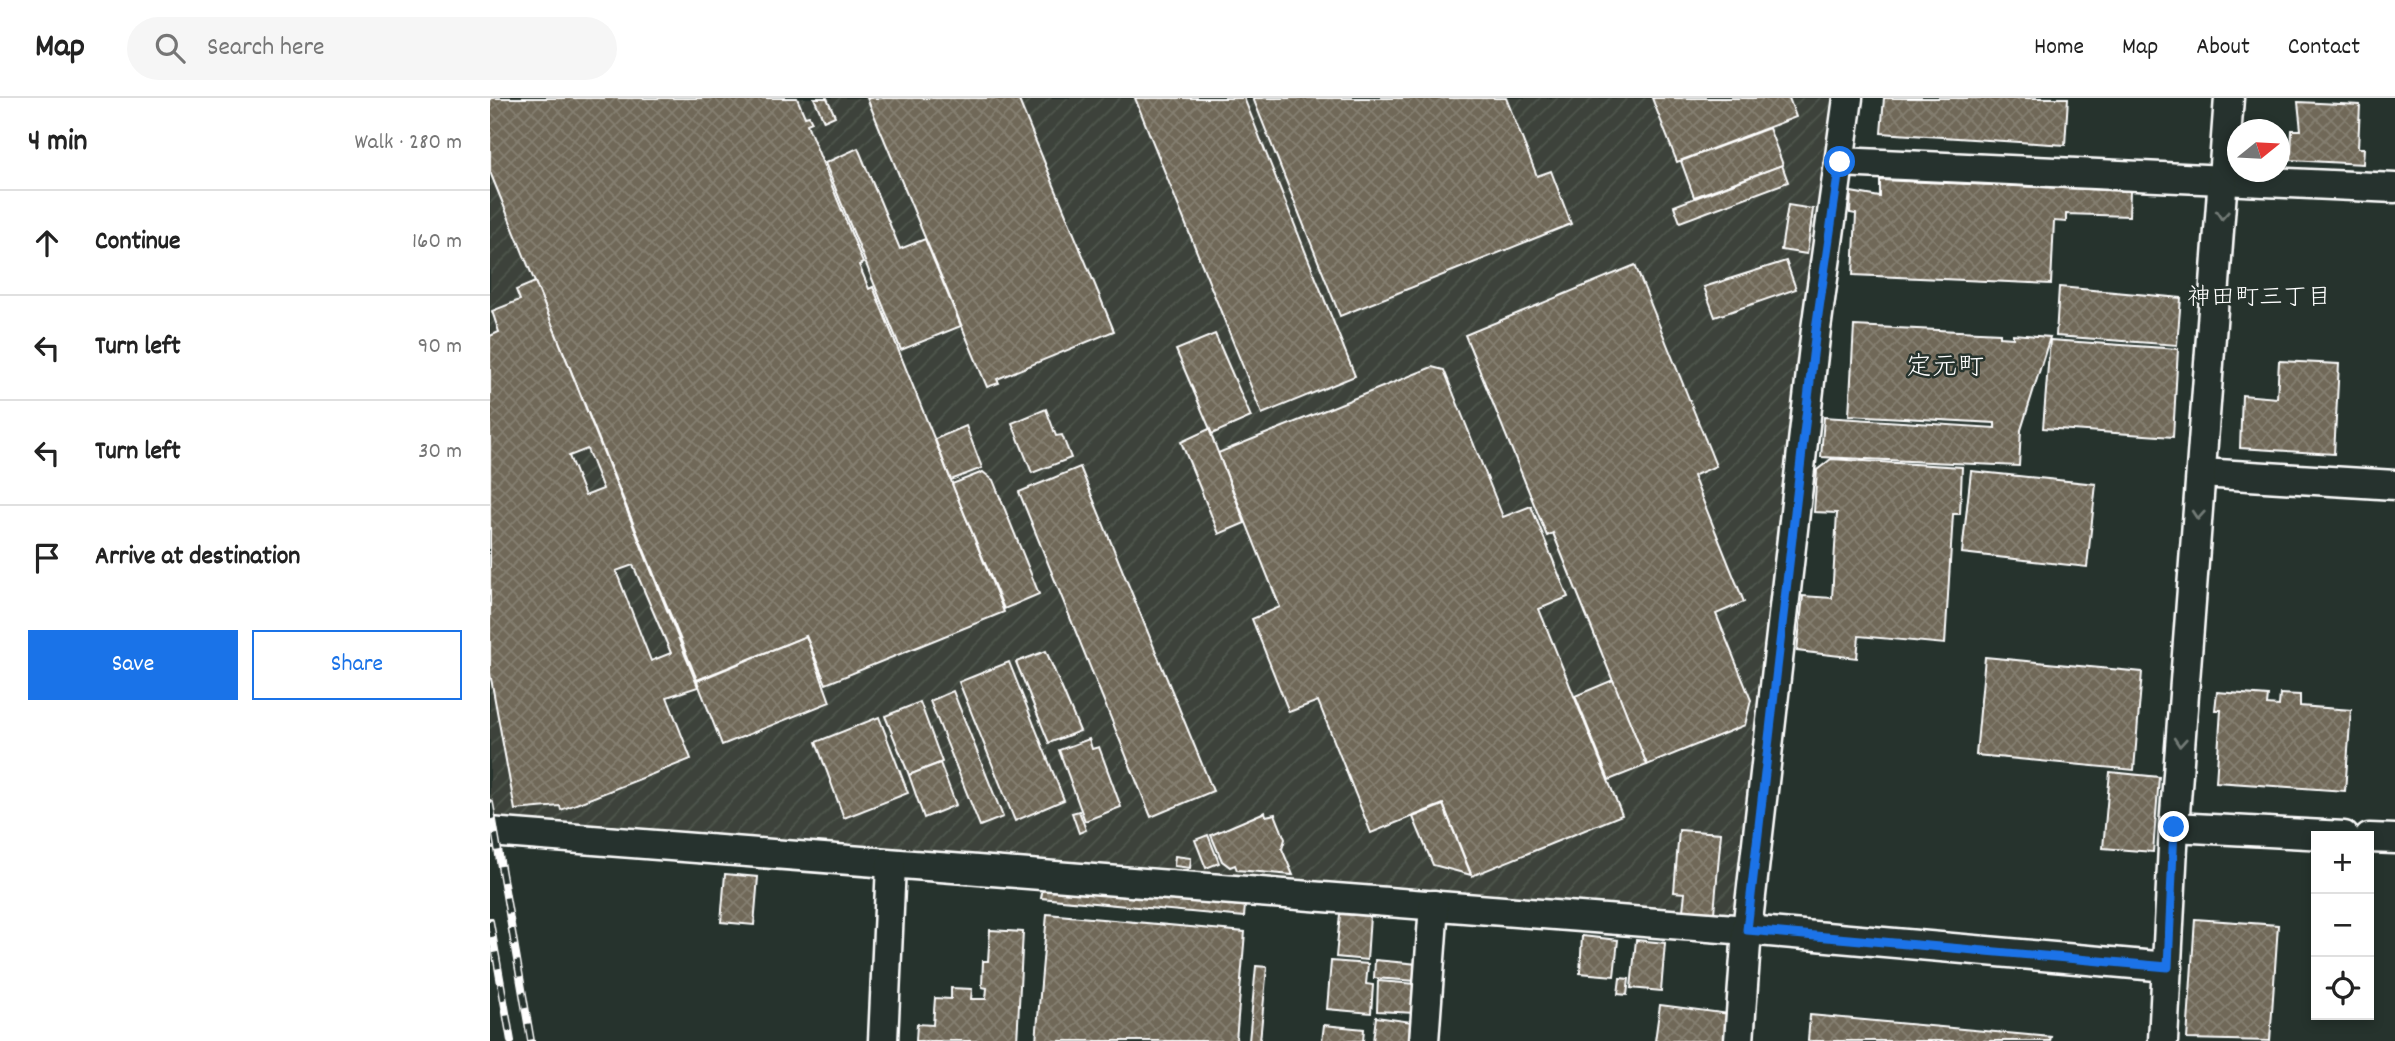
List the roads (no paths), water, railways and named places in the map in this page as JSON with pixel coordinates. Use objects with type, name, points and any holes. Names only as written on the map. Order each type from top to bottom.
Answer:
[{"type":"street","points":[[1738,1041],[1747,930],[1816,329],[1848,98]]},
{"type":"street","points":[[2163,1041],[2174,827],[2230,98]]},
{"type":"street","points":[[1840,162],[2395,188]]},
{"type":"street","points":[[2201,473],[2395,485]]},
{"type":"street","points":[[2174,827],[2311,834]]},
{"type":"street","points":[[490,832],[1747,930],[2168,967]]},
{"type":"street","points":[[2374,838],[2395,839]]},
{"type":"street","points":[[883,1041],[891,865]]},
{"type":"street","points":[[1424,1041],[1434,905]]},
{"type":"railway","points":[[490,803],[531,1041]]},
{"type":"railway","points":[[490,921],[511,1041]]},
{"type":"district","name":"神田町三丁目","points":[[2259,299]]},
{"type":"district","name":"定元町","points":[[1945,368]]}]
